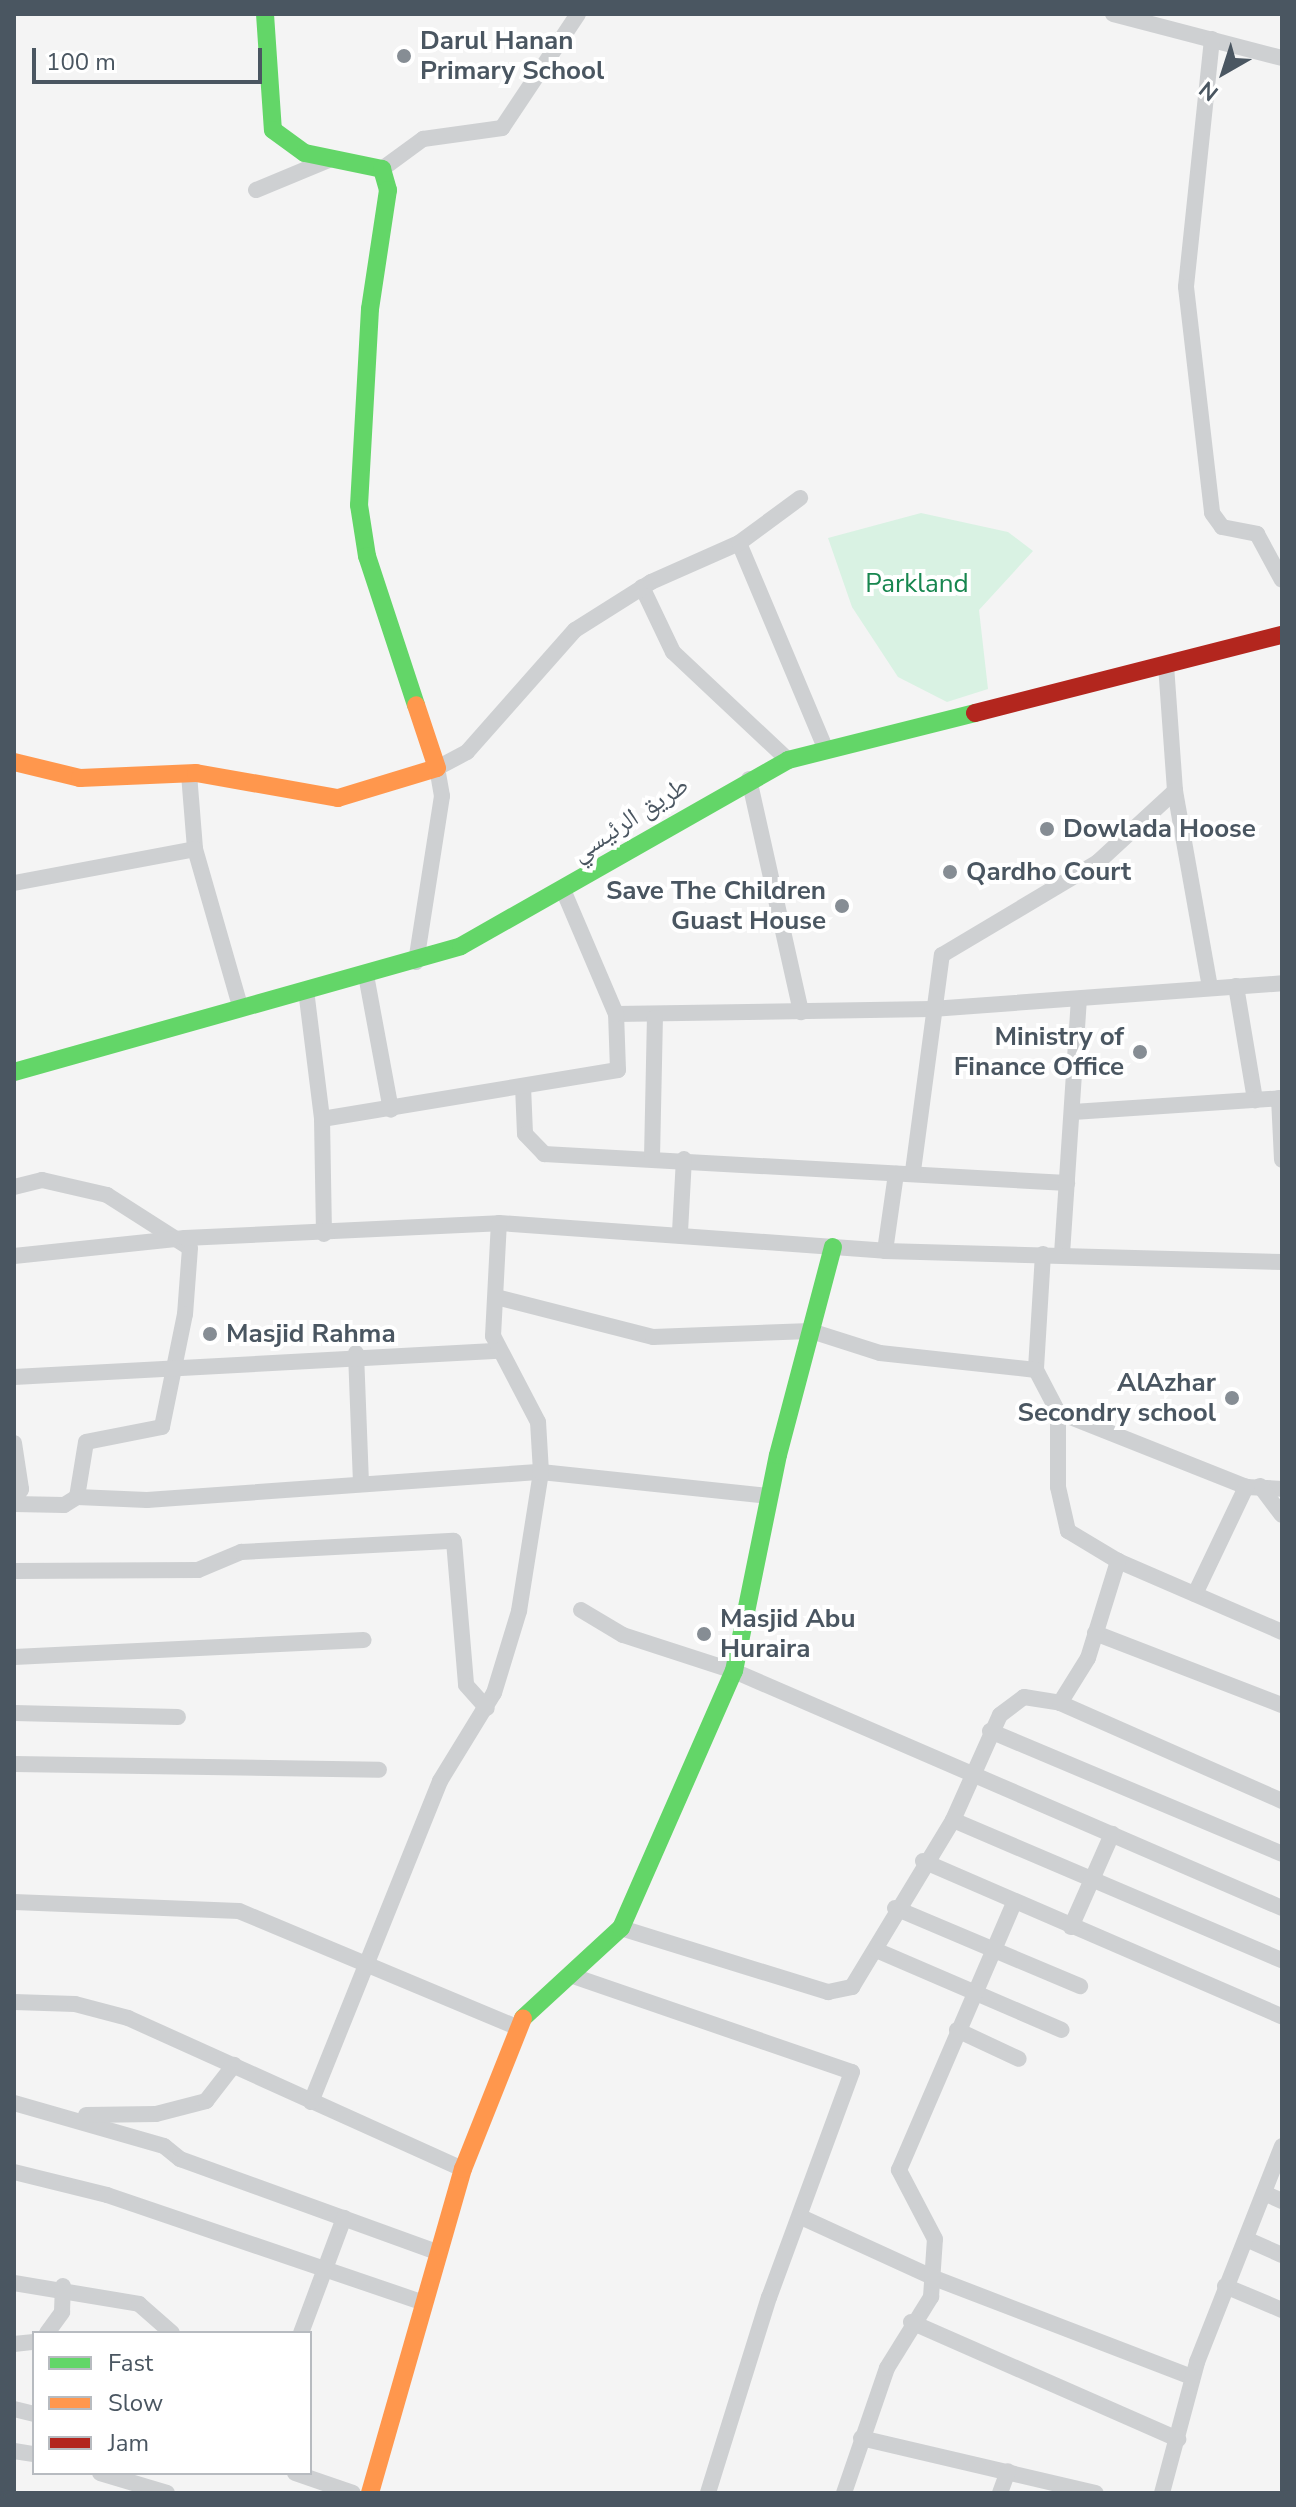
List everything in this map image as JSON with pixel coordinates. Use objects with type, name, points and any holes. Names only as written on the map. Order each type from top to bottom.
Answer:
[{"type":"street","points":[[265,14],[273,130],[305,153],[340,156],[382,169]]},
{"type":"street","points":[[382,169],[423,139],[502,128],[578,14]]},
{"type":"street","points":[[1113,14],[1282,58]]},
{"type":"street","points":[[1212,39],[1186,287],[1212,513],[1222,527],[1257,534],[1282,580]]},
{"type":"street","points":[[256,190],[340,156]]},
{"type":"street","points":[[382,169],[388,190],[370,309],[359,505],[367,556],[437,768],[442,796],[416,962]]},
{"type":"street","points":[[14,762],[80,778],[189,774],[284,797],[338,798],[437,768],[467,752],[575,630],[642,587],[739,543],[800,498]]},
{"type":"street","points":[[739,543],[825,748]]},
{"type":"street","points":[[642,587],[673,652],[788,760]]},
{"type":"street","name":"طريق الرئيسي","points":[[14,1072],[416,962],[564,892],[749,779],[788,760],[825,748],[1282,635]]},
{"type":"street","points":[[1166,665],[1175,791],[1210,987]]},
{"type":"street","points":[[189,774],[195,849],[241,1009]]},
{"type":"street","points":[[749,779],[801,1012]]},
{"type":"street","points":[[885,1251],[905,1172],[938,968],[953,945],[1098,862],[1175,791]]},
{"type":"street","points":[[14,883],[195,849]]},
{"type":"street","points":[[322,1119],[618,1070],[616,1014],[564,892]]},
{"type":"street","points":[[366,975],[391,1110]]},
{"type":"street","points":[[616,1014],[655,1018],[932,1009],[1079,1001],[1282,983]]},
{"type":"street","points":[[1236,986],[1255,1100]]},
{"type":"street","points":[[306,990],[322,1119],[324,1234]]},
{"type":"street","points":[[1062,1254],[1079,1001]]},
{"type":"street","points":[[652,1158],[655,1018]]},
{"type":"street","points":[[523,1086],[525,1134],[544,1154],[684,1159],[1067,1183]]},
{"type":"street","points":[[1073,1112],[1281,1098],[1282,1160]]},
{"type":"street","points":[[680,1232],[684,1159]]},
{"type":"street","points":[[14,1187],[42,1180],[107,1195],[185,1238]]},
{"type":"street","points":[[311,2102],[440,1781],[487,1708],[519,1611],[541,1472],[538,1422],[498,1351],[496,1297],[499,1223]]},
{"type":"street","points":[[14,1256],[185,1238],[324,1234],[499,1223],[680,1232],[885,1251],[1282,1262]]},
{"type":"street","points":[[77,1497],[86,1442],[162,1427],[177,1367],[185,1238]]},
{"type":"street","points":[[370,2493],[437,2252],[514,2026],[621,1928],[734,1671],[770,1496],[833,1247]]},
{"type":"street","points":[[1043,1254],[1036,1370],[1058,1412],[1062,1521],[1078,1540],[1118,1561],[1282,1632]]},
{"type":"street","points":[[496,1297],[558,1307],[653,1337],[811,1331],[880,1353],[1036,1370]]},
{"type":"street","points":[[14,1377],[356,1353],[498,1351]]},
{"type":"street","points":[[356,1353],[361,1483]]},
{"type":"street","points":[[1058,1412],[1253,1487],[1282,1489]]},
{"type":"street","points":[[14,1443],[21,1489],[14,1502],[64,1505],[77,1497],[147,1500],[541,1472],[770,1496]]},
{"type":"street","points":[[1253,1487],[1282,1515]]},
{"type":"street","points":[[1195,1594],[1253,1487]]},
{"type":"street","points":[[14,1571],[198,1570],[241,1552],[454,1541],[466,1685],[487,1708]]},
{"type":"street","points":[[1060,1703],[1095,1633],[1118,1561]]},
{"type":"street","points":[[581,1610],[623,1635],[734,1671],[971,1778],[1112,1834],[1282,1908]]},
{"type":"street","points":[[1095,1633],[1282,1705]]},
{"type":"street","points":[[14,1657],[364,1640]]},
{"type":"street","points":[[621,1928],[828,1992],[852,1987],[876,1950],[895,1908],[923,1861],[953,1820],[990,1731],[1024,1697],[1060,1703],[1282,1801]]},
{"type":"street","points":[[14,1713],[178,1717]]},
{"type":"street","points":[[990,1731],[1282,1854]]},
{"type":"street","points":[[14,1764],[379,1770]]},
{"type":"street","points":[[953,1820],[1092,1884],[1282,1960]]},
{"type":"street","points":[[1071,1927],[1112,1834]]},
{"type":"street","points":[[923,1861],[1014,1903],[1282,2016]]},
{"type":"street","points":[[14,1902],[239,1911],[514,2026]]},
{"type":"street","points":[[844,2493],[861,2438],[911,2322],[929,2302],[934,2278],[935,2239],[899,2170],[1014,1903]]},
{"type":"street","points":[[895,1908],[1080,1986]]},
{"type":"street","points":[[876,1950],[976,1989],[1062,2030]]},
{"type":"street","points":[[570,1975],[852,2072],[708,2493]]},
{"type":"street","points":[[14,2002],[75,2004],[128,2018],[463,2169]]},
{"type":"street","points":[[957,2030],[1019,2059]]},
{"type":"street","points":[[76,2116],[156,2114],[206,2101],[234,2065]]},
{"type":"street","points":[[14,2103],[76,2116],[437,2252]]},
{"type":"street","points":[[1162,2493],[1192,2377],[1282,2146]]},
{"type":"street","points":[[14,2172],[107,2195],[424,2303]]},
{"type":"street","points":[[1264,2193],[1282,2201]]},
{"type":"street","points":[[801,2217],[934,2278],[1192,2377]]},
{"type":"street","points":[[302,2331],[344,2218]]},
{"type":"street","points":[[1246,2239],[1282,2255]]},
{"type":"street","points":[[14,2283],[63,2286],[139,2304],[170,2331]]},
{"type":"street","points":[[48,2331],[62,2312],[63,2286]]},
{"type":"street","points":[[1225,2286],[1282,2310]]},
{"type":"street","points":[[911,2322],[1178,2439]]},
{"type":"street","points":[[861,2438],[978,2471],[1008,2471],[1096,2493]]},
{"type":"street","points":[[1000,2493],[1008,2471]]},
{"type":"street","points":[[107,2475],[167,2493]]},
{"type":"street","points":[[301,2475],[353,2493]]},
{"type":"green space","name":"Parkland","points":[[921,513],[1008,532],[1033,551],[979,610],[988,689],[947,702],[898,677],[852,607],[828,538]]},
{"type":"traffic: fast","points":[[265,14],[273,130],[305,153],[382,169],[388,190],[370,309],[359,505],[367,556],[416,705]]},
{"type":"traffic: fast","points":[[14,1072],[461,946],[788,760],[975,713]]},
{"type":"traffic: fast","points":[[523,2018],[621,1928],[734,1671],[778,1455],[833,1247]]},
{"type":"traffic: slow","points":[[14,762],[80,778],[196,773],[338,798],[437,768],[416,705]]},
{"type":"traffic: slow","points":[[370,2493],[463,2169],[523,2018]]},
{"type":"traffic: jam","points":[[975,713],[1282,635]]},
{"type":"place","name":"Darul Hanan Primary School","points":[[404,56]]},
{"type":"place","name":"Dowlada Hoose","points":[[1047,829]]},
{"type":"place","name":"Qardho Court","points":[[950,872]]},
{"type":"place","name":"Save The Children Guast House","points":[[842,906]]},
{"type":"place","name":"Ministry of Finance Office","points":[[1140,1052]]},
{"type":"place","name":"Masjid Rahma","points":[[210,1334]]},
{"type":"place","name":"AlAzhar Secondry school","points":[[1232,1398]]},
{"type":"place","name":"Masjid Abu Huraira","points":[[704,1634]]}]
